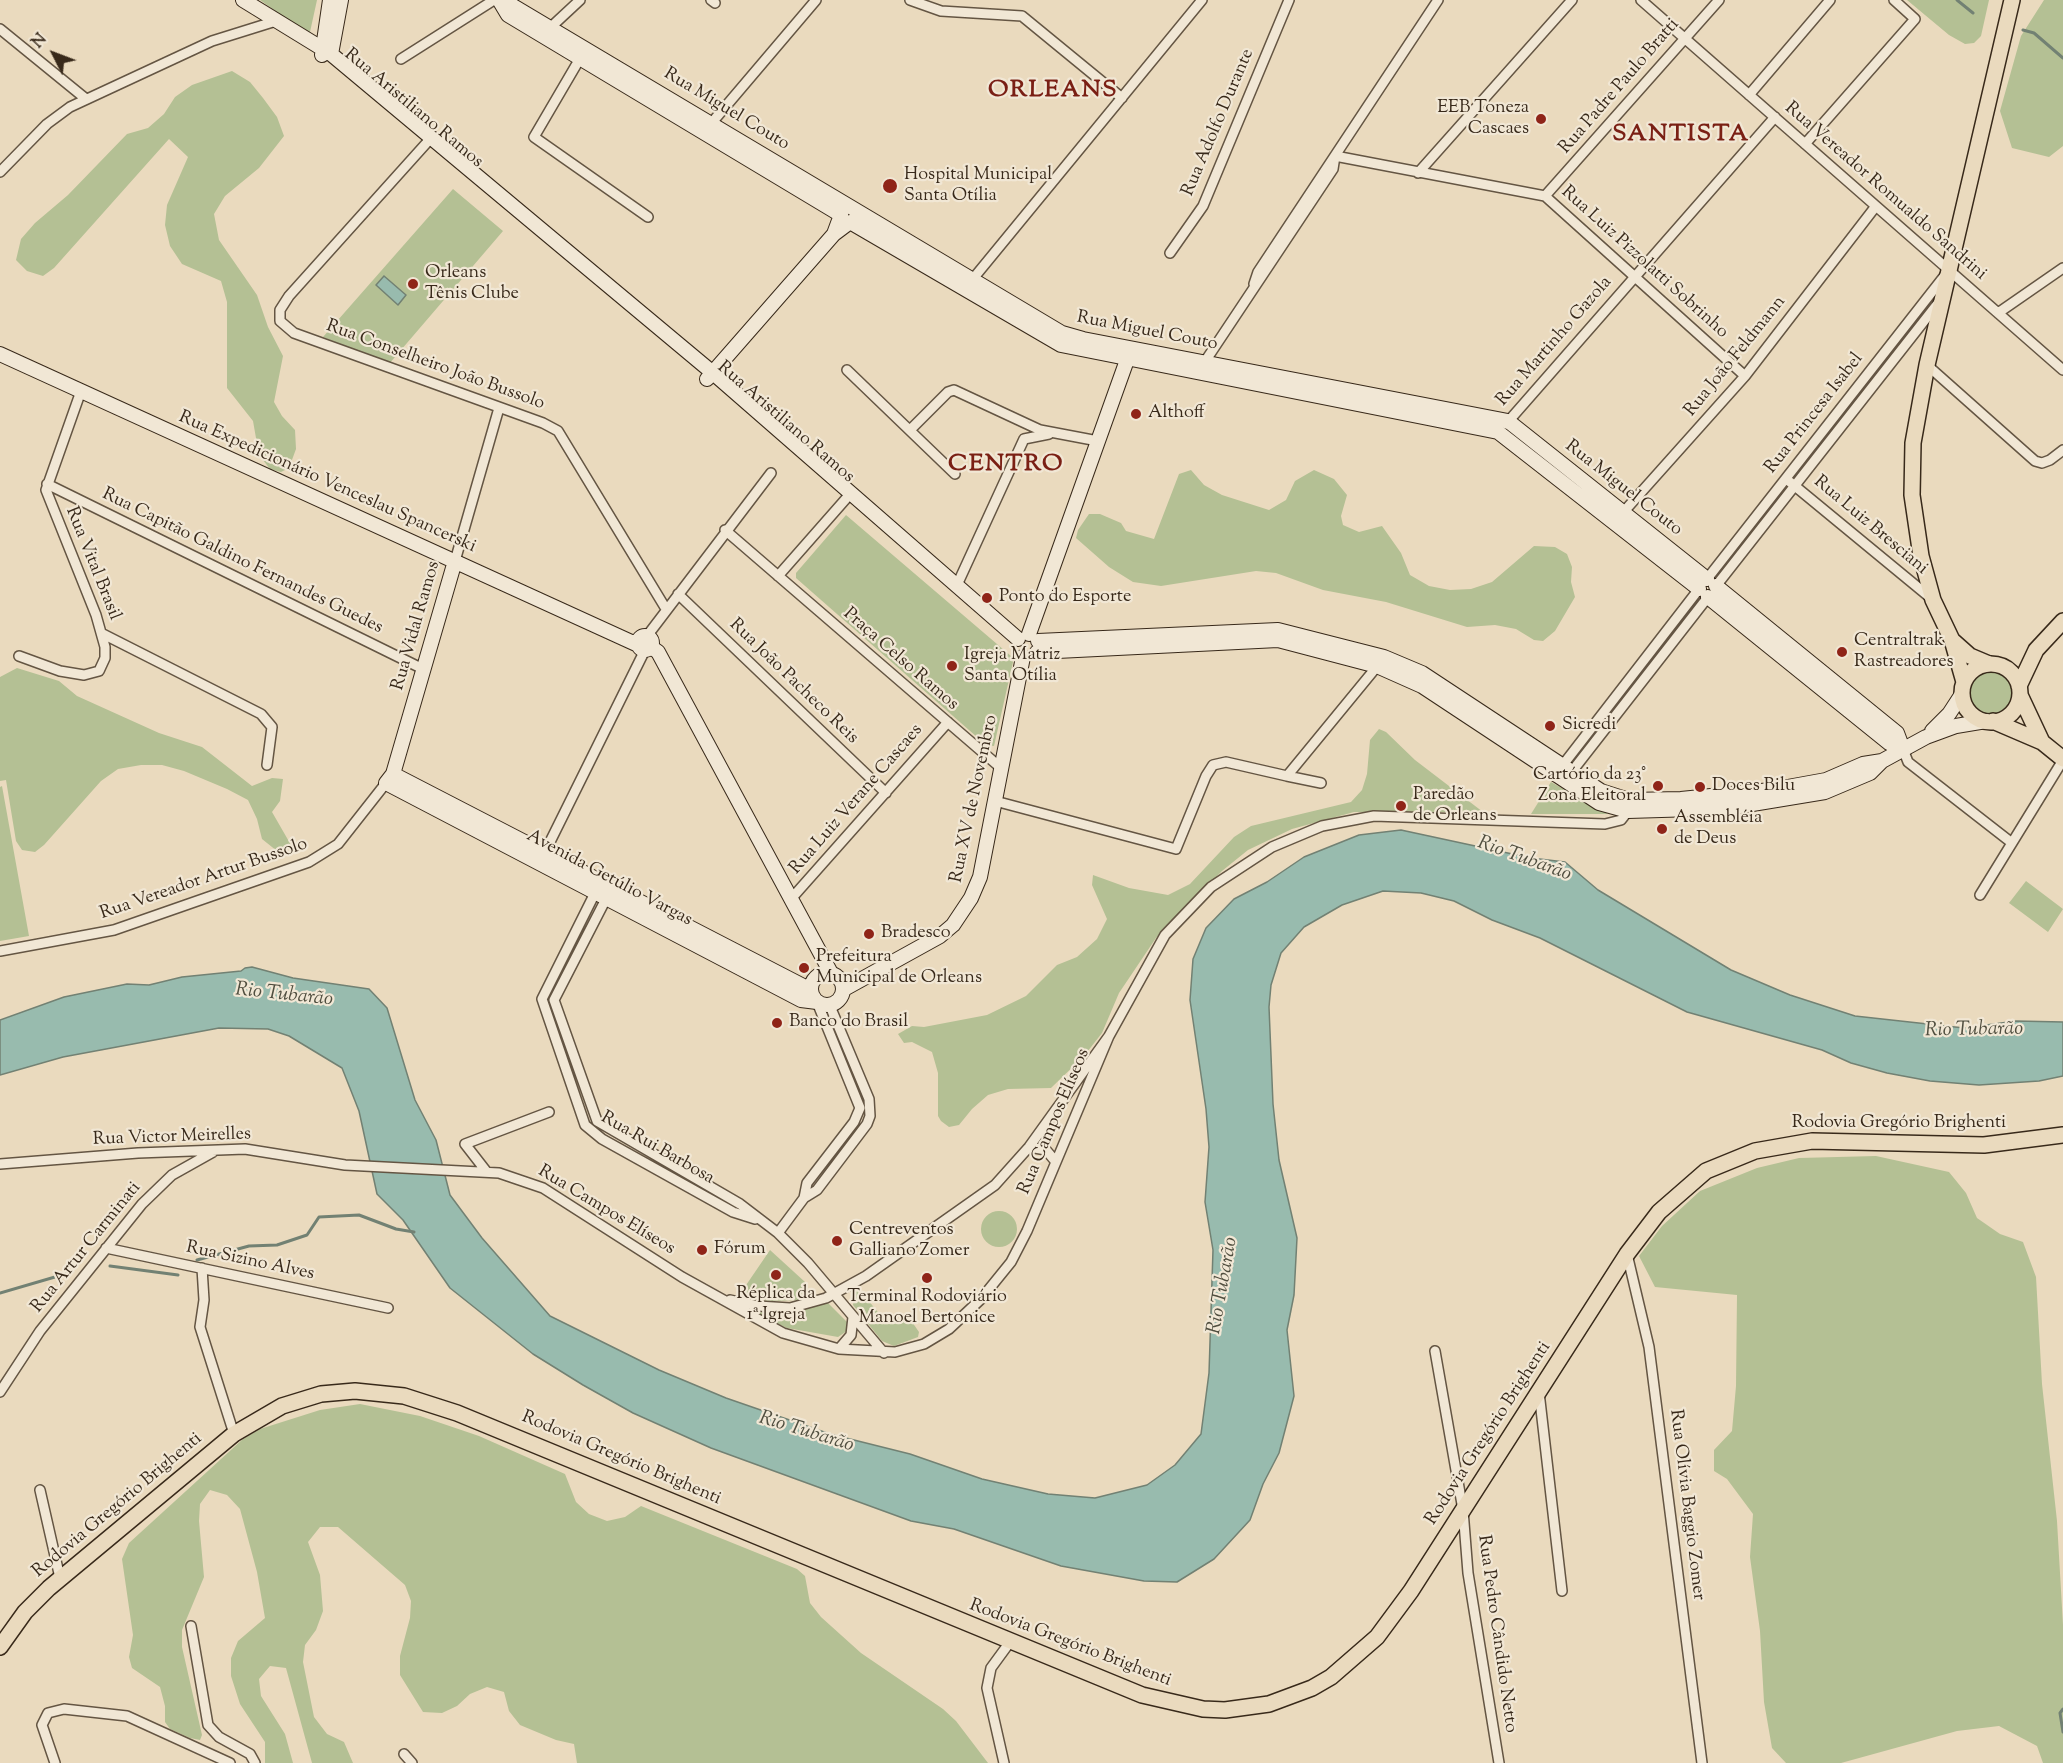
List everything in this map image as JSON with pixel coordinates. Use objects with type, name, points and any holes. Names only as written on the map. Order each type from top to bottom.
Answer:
[{"type":"main road","points":[[2012,0],[1927,365],[1916,420],[1912,486],[1921,556],[1933,600],[1952,640],[1969,712],[2042,742],[2063,759]]},
{"type":"main road","points":[[1989,721],[2011,713],[2036,650],[2063,621]]},
{"type":"main road","points":[[1952,640],[1970,656],[2011,672],[2042,742]]},
{"type":"main road","points":[[1963,688],[1974,669],[2018,659],[2036,650]]},
{"type":"main road","name":"Rodovia Gregório Brighenti","points":[[0,1647],[25,1612],[60,1578],[234,1434],[282,1406],[321,1394],[355,1391],[404,1396],[488,1425],[1010,1642],[1162,1702],[1183,1707],[1225,1710],[1269,1704],[1312,1688],[1362,1653],[1395,1614],[1627,1254],[1659,1212],[1687,1185],[1722,1163],[1755,1151],[1812,1141],[1984,1145],[2063,1135]]},
{"type":"street","name":"Rua Aristiliano Ramos","points":[[243,0],[326,51],[371,93],[1027,645]]},
{"type":"street","points":[[326,51],[330,0]]},
{"type":"street","points":[[326,51],[342,0]]},
{"type":"street","points":[[401,59],[494,0]]},
{"type":"street","name":"Rua Miguel Couto","points":[[501,0],[551,27],[583,53]]},
{"type":"street","name":"Rua Miguel Couto","points":[[501,0],[508,15],[583,53],[848,215],[1049,333],[1071,336],[1128,354],[1504,426],[1550,454],[1619,518],[1792,656],[1898,734],[1903,749]]},
{"type":"street","points":[[551,27],[580,0]]},
{"type":"street","points":[[708,128],[816,0]]},
{"type":"street","points":[[910,0],[940,11],[1022,16],[1122,98]]},
{"type":"street","points":[[972,280],[1202,0]]},
{"type":"street","name":"Rua Adolfo Durante","points":[[1170,253],[1203,206],[1289,0]]},
{"type":"street","points":[[1201,368],[1254,284],[1257,272],[1438,0]]},
{"type":"street","points":[[1418,173],[1572,0]]},
{"type":"street","name":"Rua Vereador Romualdo Sandrini","points":[[1641,0],[2063,370]]},
{"type":"street","name":"Rua Padre Paulo Bratti","points":[[1545,196],[1719,0]]},
{"type":"street","points":[[1749,95],[1830,0]]},
{"type":"street","points":[[1805,144],[1915,19],[1894,0]]},
{"type":"street","points":[[0,172],[47,124],[86,99],[212,41],[276,21]]},
{"type":"street","points":[[0,29],[86,99]]},
{"type":"street","points":[[583,53],[534,137],[648,217]]},
{"type":"street","name":"Rua Martinho Gazola","points":[[1504,426],[1775,117]]},
{"type":"street","name":"Rua Conselheiro João Bussolo","points":[[428,141],[289,296],[279,317],[283,326],[294,333],[550,426],[563,437],[666,609]]},
{"type":"street","name":"Rua Luiz Pizzolatti Sobrinho","points":[[1335,156],[1545,196],[1745,376]]},
{"type":"street","name":"Rua João Feldmann","points":[[1619,518],[1745,376],[1876,206]]},
{"type":"street","points":[[710,376],[848,215]]},
{"type":"street","name":"Rua Miguel Couto","points":[[848,215],[972,280],[1049,333]]},
{"type":"street","points":[[1998,313],[2063,268]]},
{"type":"street","name":"Rua Princesa Isabel","points":[[1564,773],[1655,665],[1786,478],[1949,270]]},
{"type":"street","name":"Rua Princesa Isabel","points":[[1564,773],[1646,658],[1794,485],[1942,298]]},
{"type":"street","name":"Rua Expedicionário Venceslau Spancerski","points":[[0,354],[658,652],[831,973]]},
{"type":"street","name":"Rua XV de Novembro","points":[[844,989],[940,936],[953,925],[976,888],[1027,645],[1128,354]]},
{"type":"street","points":[[1927,365],[2027,455],[2043,463],[2063,450]]},
{"type":"street","points":[[847,370],[955,474]]},
{"type":"street","points":[[910,430],[952,390],[1054,434],[1098,441]]},
{"type":"street","points":[[46,484],[81,391]]},
{"type":"street","name":"Rua Vidal Ramos","points":[[389,779],[499,408]]},
{"type":"street","name":"Rua Miguel Couto","points":[[1504,426],[1540,465],[1619,518]]},
{"type":"street","points":[[957,585],[1024,439],[1054,434]]},
{"type":"street","points":[[1540,465],[1550,454]]},
{"type":"street","points":[[542,858],[645,645],[666,609],[771,473]]},
{"type":"street","name":"Rua Luiz Bresciani","points":[[1786,478],[1933,600]]},
{"type":"street","name":"Rua Vital Brasil","points":[[19,656],[60,671],[92,675],[99,671],[105,658],[102,634],[48,498],[46,484]]},
{"type":"street","name":"Rua Capitão Galdino Fernandes Guedes","points":[[46,484],[423,669]]},
{"type":"street","name":"Rua Aristiliano Ramos","points":[[848,496],[1027,645]]},
{"type":"street","points":[[778,576],[848,496]]},
{"type":"street","name":"Praça Celso Ramos","points":[[725,530],[1001,768]]},
{"type":"street","name":"Rua João Pacheco Reis","points":[[678,594],[886,794]]},
{"type":"street","points":[[102,634],[261,714],[272,727],[267,765]]},
{"type":"street","points":[[1027,645],[1203,639],[1278,640],[1381,662],[1564,773],[1599,803],[1628,805],[1727,802],[1839,787],[1870,773],[1882,760],[1926,736],[1956,726],[1989,721]]},
{"type":"street","points":[[1646,658],[1655,665]]},
{"type":"street","points":[[1287,776],[1381,662]]},
{"type":"street","points":[[1926,736],[1949,714],[1963,688]]},
{"type":"street","name":"Rua Luiz Verane Cascaes","points":[[791,899],[948,722]]},
{"type":"street","points":[[1903,749],[1908,762],[2012,843]]},
{"type":"street","points":[[1980,895],[2063,759]]},
{"type":"street","points":[[995,801],[1176,849],[1206,776],[1213,765],[1226,762],[1321,783]]},
{"type":"street","name":"Avenida Getúlio Vargas","points":[[389,779],[715,948],[819,999]]},
{"type":"street","name":"Rua Vereador Artur Bussolo","points":[[0,951],[114,930],[241,888],[320,858],[342,839],[389,779]]},
{"type":"street","points":[[719,1297],[758,1306],[790,1308],[834,1295],[866,1276],[995,1185],[1029,1147],[1109,1036],[1154,951],[1179,918],[1228,874],[1298,834],[1344,820],[1374,816],[1605,824],[1621,820],[1628,805]]},
{"type":"street","name":"Rua Rui Barbosa","points":[[604,890],[559,965],[542,999],[588,1129],[733,1212],[758,1220]]},
{"type":"street","name":"Rua Rui Barbosa","points":[[604,890],[554,1000],[597,1121],[740,1204],[778,1233],[884,1353]]},
{"type":"street","points":[[559,965],[569,970]]},
{"type":"street","points":[[804,1198],[807,1183],[859,1113],[858,1099],[819,999],[817,976],[831,973],[840,979],[844,989],[839,1001],[819,999]]},
{"type":"street","points":[[778,1233],[804,1198],[817,1190],[867,1124],[870,1116],[868,1099],[847,1046],[819,999]]},
{"type":"street","points":[[553,1031],[564,1028]]},
{"type":"street","name":"Rua Campos Elíseos","points":[[473,1170],[514,1177],[543,1188],[682,1277],[783,1333],[839,1349],[884,1353],[911,1348],[949,1329],[997,1280],[1021,1245],[1109,1036]]},
{"type":"street","points":[[837,1050],[847,1046]]},
{"type":"street","points":[[564,1065],[576,1061]]},
{"type":"street","points":[[577,1102],[588,1098]]},
{"type":"street","points":[[486,1171],[465,1144],[549,1112]]},
{"type":"street","points":[[859,1113],[870,1116]]},
{"type":"street","points":[[602,1138],[608,1128]]},
{"type":"street","points":[[1029,1147],[1046,1150],[1056,1162]]},
{"type":"street","name":"Rua Victor Meirelles","points":[[0,1164],[221,1149],[264,1151],[345,1165],[473,1170]]},
{"type":"street","name":"Rua Artur Carminati","points":[[0,1392],[40,1331],[142,1204],[172,1175],[201,1157],[221,1149]]},
{"type":"street","points":[[646,1163],[652,1154]]},
{"type":"street","points":[[708,1198],[713,1188]]},
{"type":"street","name":"Rua Sizino Alves","points":[[106,1248],[388,1308]]},
{"type":"street","name":"Rua Olívia Baggio Zomer","points":[[1627,1254],[1650,1355],[1702,1763]]},
{"type":"street","points":[[202,1268],[204,1300],[200,1327],[234,1434]]},
{"type":"street","points":[[839,1349],[851,1335],[853,1317]]},
{"type":"street","name":"Rua Pedro Cândido Netto","points":[[1435,1351],[1463,1510],[1468,1573],[1498,1763]]},
{"type":"street","points":[[1539,1392],[1562,1591]]},
{"type":"street","points":[[40,1490],[60,1578]]},
{"type":"street","points":[[191,1626],[208,1725],[219,1737],[250,1754],[255,1763]]},
{"type":"street","points":[[1004,1763],[987,1688],[991,1668],[1010,1642]]},
{"type":"street","points":[[55,1763],[42,1725],[48,1713],[64,1708],[116,1713],[230,1763]]},
{"type":"street","points":[[404,1754],[412,1763]]},
{"type":"shaded area","points":[[260,0],[317,0],[310,32],[306,33]]},
{"type":"shaded area","points":[[1907,0],[1989,0],[1981,36],[1974,43],[1965,44],[1949,35]]},
{"type":"shaded area","points":[[2044,0],[2063,0],[2063,146],[2049,157],[2012,148],[2000,111],[2021,36]]},
{"type":"shaded area","points":[[232,71],[250,82],[263,98],[277,117],[284,136],[259,168],[225,196],[214,214],[219,240],[257,295],[268,327],[283,356],[274,402],[282,416],[295,430],[296,449],[289,468],[281,472],[270,469],[259,455],[253,421],[227,388],[227,302],[221,281],[182,264],[170,246],[165,225],[167,205],[188,157],[169,139],[54,268],[43,276],[27,271],[16,260],[21,239],[35,223],[68,195],[127,134],[148,128],[164,114],[175,97],[192,85]]},
{"type":"shaded area","name":"Orleans Tênis Clube","points":[[453,189],[503,231],[389,364],[323,337]]},
{"type":"shaded area","points":[[1191,470],[1204,485],[1222,495],[1269,510],[1286,500],[1295,481],[1314,470],[1334,479],[1347,495],[1341,516],[1343,525],[1359,532],[1382,526],[1401,553],[1410,575],[1429,586],[1450,590],[1471,589],[1492,582],[1534,546],[1555,547],[1567,554],[1572,567],[1571,582],[1575,597],[1555,631],[1543,641],[1534,640],[1516,629],[1495,625],[1467,627],[1386,602],[1323,590],[1276,573],[1256,571],[1161,586],[1133,582],[1109,567],[1076,538],[1078,530],[1089,514],[1100,514],[1121,523],[1126,531],[1154,539],[1179,474]]},
{"type":"shaded area","points":[[846,515],[1011,656],[1013,662],[994,746],[986,745],[796,578],[796,573]]},
{"type":"shaded area","points":[[17,668],[59,681],[77,696],[159,733],[202,747],[252,786],[272,778],[283,779],[280,801],[272,812],[291,845],[277,851],[262,839],[257,819],[248,800],[184,771],[162,765],[141,765],[118,769],[101,781],[44,845],[35,852],[22,850],[16,841],[6,780],[0,781],[0,677]]},
{"type":"shaded area","points":[[1991,669],[2008,676],[2015,693],[2008,710],[1991,717],[1974,710],[1967,693],[1974,676]]},
{"type":"shaded area","points":[[1379,729],[1386,732],[1415,760],[1483,812],[1354,812],[1292,829],[1248,850],[1222,871],[1156,938],[1119,993],[1102,1033],[1084,1056],[1051,1088],[1008,1089],[988,1095],[959,1125],[949,1127],[941,1121],[938,1116],[938,1073],[932,1052],[912,1042],[904,1043],[898,1034],[912,1026],[924,1027],[987,1015],[1026,996],[1057,965],[1077,957],[1097,939],[1107,919],[1092,885],[1093,875],[1129,888],[1168,895],[1190,884],[1234,837],[1251,826],[1351,802],[1362,790],[1367,774],[1370,740]]},
{"type":"shaded area","points":[[1551,782],[1608,814],[1531,814]]},
{"type":"shaded area","points":[[2,786],[29,936],[0,941],[0,787]]},
{"type":"shaded area","points":[[2026,881],[2063,909],[2048,932],[2009,903]]},
{"type":"shaded area","points":[[1876,1156],[1949,1172],[1966,1193],[1977,1218],[2000,1234],[2023,1242],[2036,1277],[2042,1384],[2057,1521],[2063,1625],[2063,1763],[2043,1763],[2037,1746],[1999,1726],[1957,1731],[1841,1763],[1786,1763],[1772,1748],[1764,1702],[1760,1631],[1750,1557],[1753,1514],[1727,1479],[1714,1471],[1714,1450],[1732,1431],[1736,1386],[1737,1295],[1655,1287],[1639,1256],[1662,1226],[1700,1191],[1757,1168],[1799,1158]]},
{"type":"shaded area","points":[[999,1211],[1012,1216],[1017,1229],[1012,1242],[999,1247],[986,1242],[981,1229],[986,1216]]},
{"type":"shaded area","points":[[770,1250],[805,1282],[807,1292],[801,1300],[768,1301],[740,1294]]},
{"type":"shaded area","points":[[859,1289],[881,1316],[910,1319],[919,1332],[918,1337],[894,1346],[882,1341],[853,1305],[854,1294]]},
{"type":"shaded area","points":[[828,1303],[848,1323],[847,1331],[838,1337],[787,1328],[743,1308],[764,1313],[786,1314]]},
{"type":"shaded area","points":[[360,1404],[420,1416],[479,1436],[565,1474],[576,1502],[589,1514],[607,1521],[625,1517],[641,1506],[797,1569],[805,1576],[810,1603],[821,1617],[861,1653],[943,1709],[956,1721],[988,1763],[577,1763],[574,1744],[556,1740],[520,1725],[509,1711],[504,1692],[487,1687],[470,1694],[457,1706],[442,1713],[423,1712],[400,1675],[400,1656],[410,1618],[411,1601],[405,1585],[338,1527],[320,1527],[308,1542],[320,1575],[323,1611],[316,1630],[305,1645],[303,1662],[314,1717],[327,1734],[344,1742],[353,1763],[312,1763],[286,1668],[270,1666],[259,1679],[261,1696],[285,1734],[293,1763],[265,1763],[265,1742],[240,1704],[231,1676],[231,1658],[238,1641],[265,1618],[257,1572],[240,1509],[227,1495],[210,1490],[200,1504],[199,1521],[204,1577],[182,1630],[182,1647],[202,1735],[200,1740],[170,1729],[165,1722],[165,1706],[160,1687],[132,1668],[129,1657],[133,1635],[122,1559],[129,1543],[243,1439],[260,1429],[320,1410]]},
{"type":"water","points":[[384,276],[406,295],[398,305],[376,285]]},
{"type":"water","name":"Rio Tubarão","points":[[1401,830],[1531,858],[1565,862],[1598,890],[1731,970],[1790,995],[1855,1016],[1964,1028],[2016,1021],[2063,1022],[2063,1076],[2039,1081],[1979,1085],[1930,1081],[1887,1073],[1851,1063],[1822,1050],[1687,1012],[1540,938],[1492,920],[1454,901],[1421,893],[1383,891],[1342,905],[1304,927],[1281,953],[1271,985],[1269,1007],[1273,1104],[1279,1160],[1297,1238],[1294,1295],[1287,1330],[1294,1396],[1279,1453],[1263,1484],[1250,1520],[1214,1559],[1177,1582],[1144,1581],[1061,1566],[954,1529],[911,1521],[711,1448],[633,1413],[583,1385],[533,1354],[450,1288],[403,1220],[377,1194],[359,1111],[342,1068],[289,1036],[268,1029],[219,1028],[63,1057],[0,1075],[0,1020],[64,997],[127,984],[149,985],[182,977],[241,971],[252,967],[293,978],[369,989],[387,1008],[415,1100],[436,1140],[450,1195],[482,1238],[550,1316],[659,1370],[726,1398],[830,1434],[910,1454],[982,1479],[1048,1494],[1095,1498],[1147,1485],[1175,1465],[1201,1434],[1209,1373],[1213,1250],[1205,1202],[1209,1147],[1206,1109],[1190,1000],[1193,959],[1206,928],[1234,899],[1267,882],[1304,857],[1359,835]]},
{"type":"waterway","points":[[1957,0],[1973,13]]},
{"type":"waterway","points":[[2023,30],[2034,33],[2063,58]]},
{"type":"waterway","points":[[197,1260],[249,1246],[277,1245],[307,1235],[319,1217],[359,1215],[396,1229],[414,1232]]},
{"type":"waterway","points":[[110,1266],[178,1275]]},
{"type":"waterway","points":[[0,1293],[72,1272]]},
{"type":"waterway","points":[[2063,1709],[2060,1713],[2063,1732]]},
{"type":"place","name":"EEB Toneza Cascaes","points":[[1541,119]]},
{"type":"place","name":"Hospital Municipal Santa Otília","points":[[890,186]]},
{"type":"place","name":"Orleans Tênis Clube","points":[[413,284]]},
{"type":"place","name":"Althoff","points":[[1136,414]]},
{"type":"place","name":"Ponto do Esporte","points":[[987,598]]},
{"type":"place","name":"Centraltrak Rastreadores","points":[[1842,652]]},
{"type":"place","name":"Igreja Matriz Santa Otília","points":[[952,666]]},
{"type":"place","name":"Sicredi","points":[[1550,726]]},
{"type":"place","name":"Cartório da 23° Zona Eleitoral","points":[[1658,786]]},
{"type":"place","name":"Doces Bilu","points":[[1700,787]]},
{"type":"place","name":"Paredão de Orleans","points":[[1401,806]]},
{"type":"place","name":"Assembléia de Deus","points":[[1662,829]]},
{"type":"place","name":"Bradesco","points":[[869,934]]},
{"type":"place","name":"Prefeitura Municipal de Orleans","points":[[804,968]]},
{"type":"place","name":"Banco do Brasil","points":[[777,1023]]},
{"type":"place","name":"Centreventos Galliano Zomer","points":[[837,1241]]},
{"type":"place","name":"Fórum","points":[[702,1250]]},
{"type":"place","name":"Réplica da 1ª Igreja","points":[[776,1275]]},
{"type":"place","name":"Terminal Rodoviário Manoel Bertonice","points":[[927,1278]]},
{"type":"district","name":"ORLEANS","points":[[1053,92]]},
{"type":"district","name":"SANTISTA","points":[[1681,136]]},
{"type":"district","name":"CENTRO","points":[[1006,466]]}]
